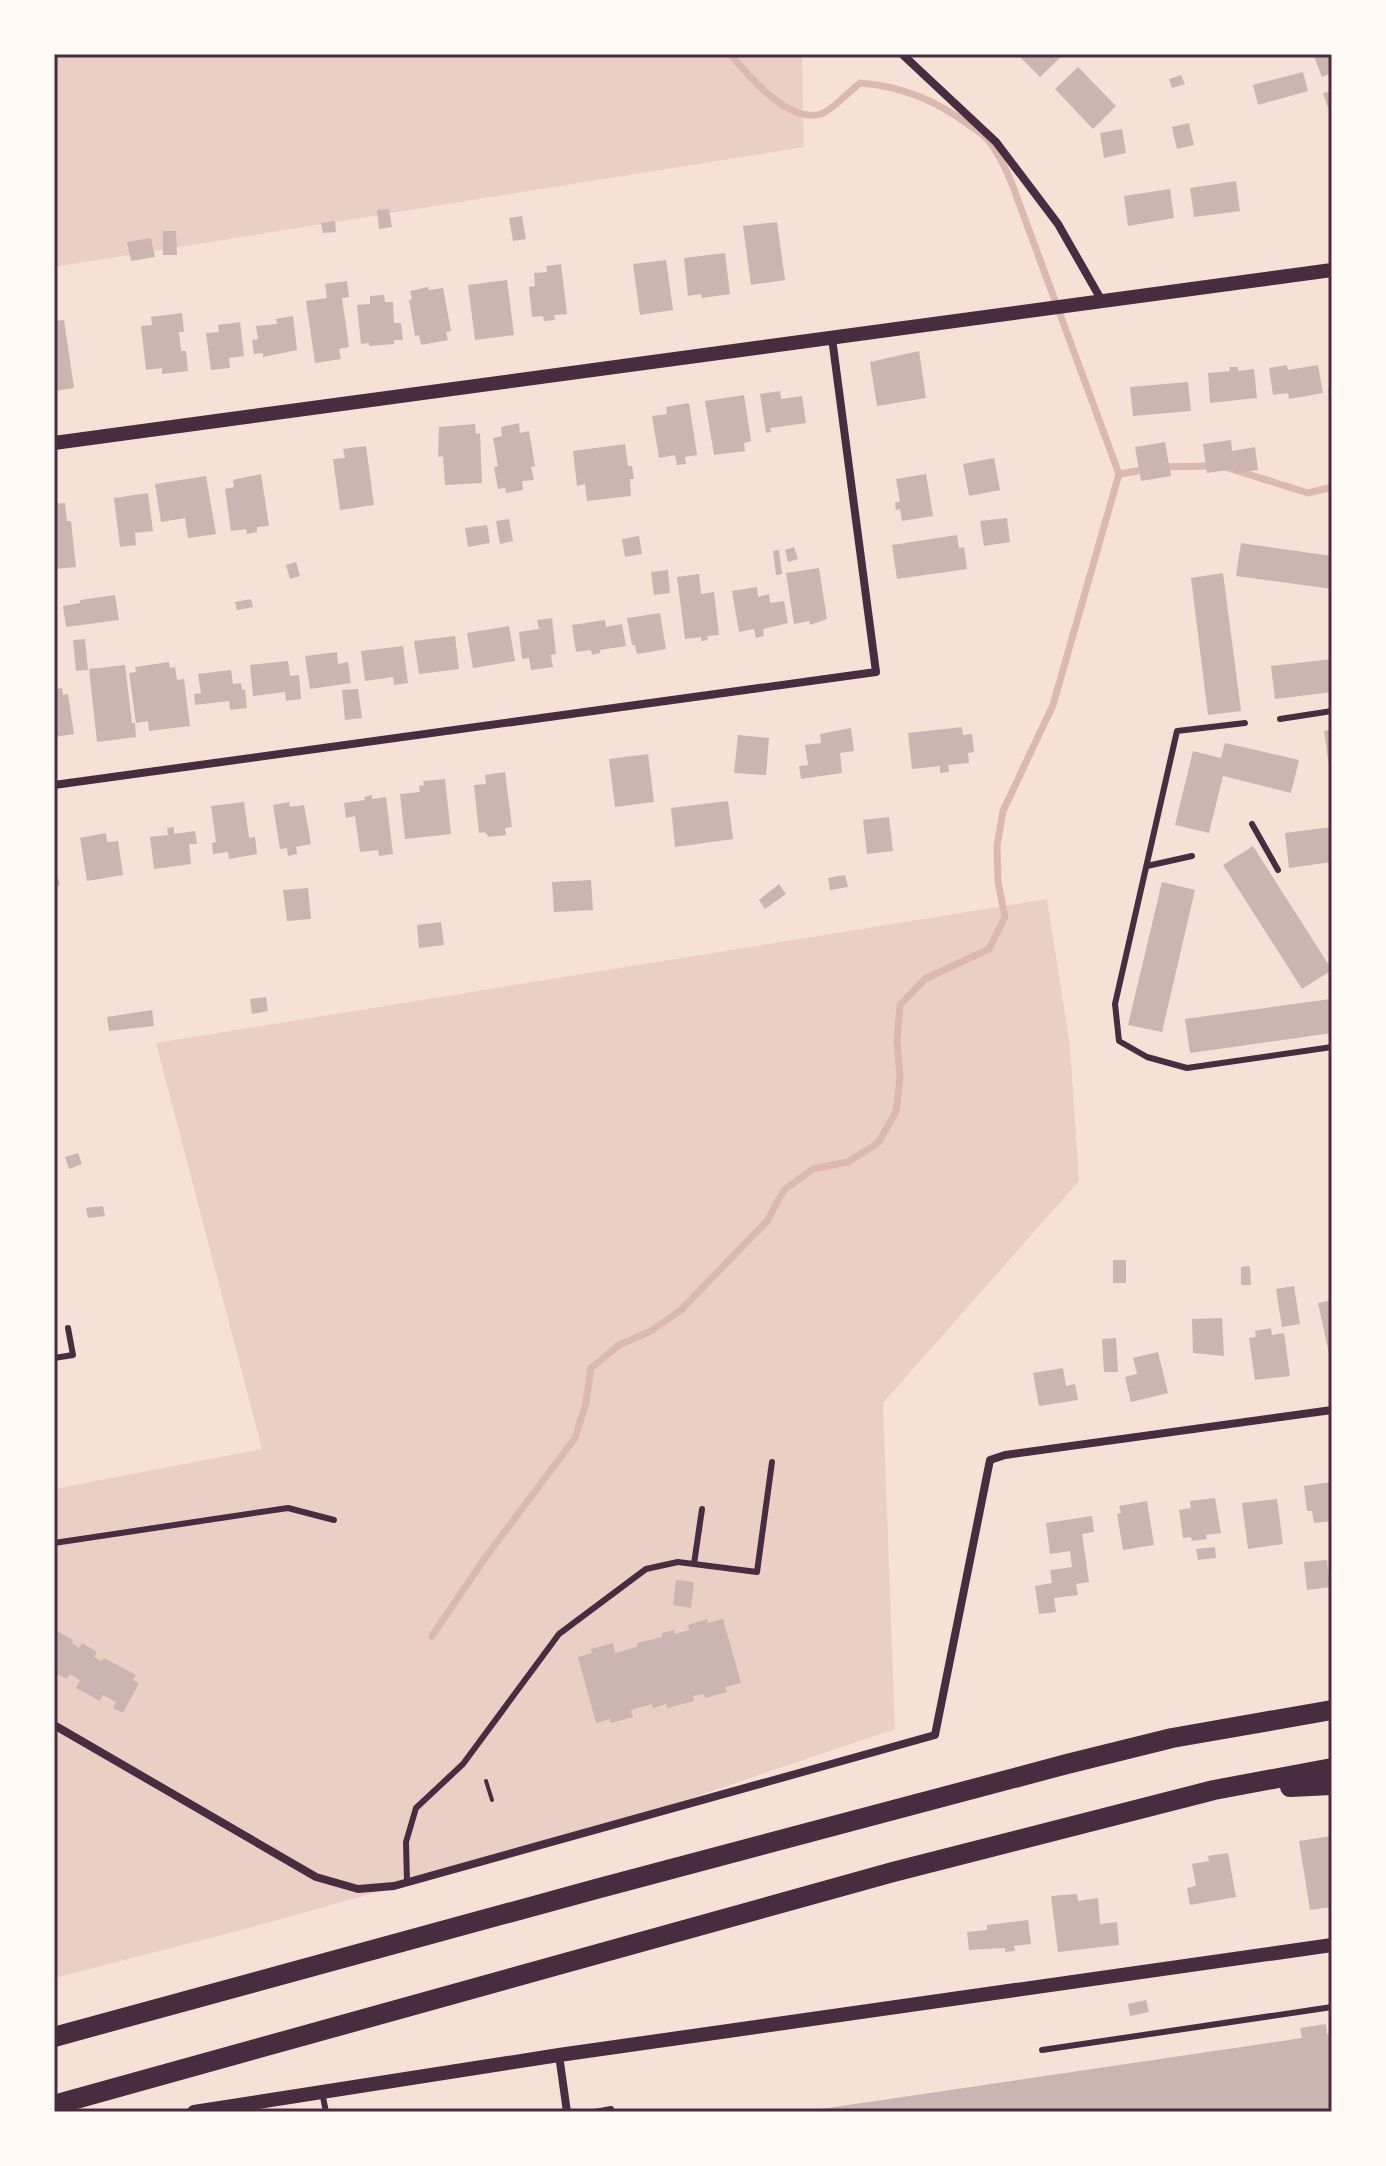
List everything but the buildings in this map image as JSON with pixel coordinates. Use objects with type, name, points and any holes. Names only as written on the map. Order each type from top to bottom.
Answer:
[{"type":"highway","points":[[54,2037],[596,1889],[1332,1697]]},
{"type":"highway","points":[[1172,1738],[1332,1710]]},
{"type":"highway","points":[[54,2105],[893,1872],[1214,1790],[1332,1768]]},
{"type":"highway","points":[[1214,1790],[1332,1785]]},
{"type":"street","points":[[902,54],[996,142],[1058,224],[1102,301]]},
{"type":"street","points":[[54,443],[1332,270]]},
{"type":"street","points":[[54,785],[876,672],[832,338]]},
{"type":"street","points":[[54,1725],[316,1877],[358,1889],[407,1882],[935,1735],[990,1460],[1332,1410]]},
{"type":"street","points":[[194,2112],[559,2055],[1332,1945]]},
{"type":"street","points":[[559,2055],[567,2112]]},
{"type":"lane","points":[[1280,719],[1332,711]]},
{"type":"lane","points":[[1245,723],[1177,731],[1115,1004],[1119,1041],[1147,1057],[1187,1068],[1332,1047]]},
{"type":"lane","points":[[1252,824],[1278,870]]},
{"type":"lane","points":[[1147,866],[1192,856]]},
{"type":"lane","points":[[54,1358],[73,1355],[68,1328]]},
{"type":"lane","points":[[407,1882],[406,1842],[416,1808],[463,1764],[559,1634],[646,1569],[678,1562],[757,1572],[772,1462]]},
{"type":"lane","points":[[54,1543],[288,1508],[334,1520]]},
{"type":"lane","points":[[694,1564],[702,1509]]},
{"type":"lane","points":[[1042,2050],[1332,2007]]},
{"type":"lane","points":[[322,2092],[326,2112]]},
{"type":"lane","points":[[595,2112],[611,2109]]},
{"type":"path","points":[[486,1781],[492,1800]]},
{"type":"shaded area","points":[[54,54],[802,54],[804,147],[54,267]]},
{"type":"shaded area","points":[[1047,899],[1070,1046],[1079,1181],[883,1403],[895,1729],[585,1834],[245,1929],[54,1978],[54,1489],[262,1449],[156,1043]]},
{"type":"waterway","points":[[432,1636],[485,1558],[575,1438],[586,1403],[591,1368],[619,1345],[651,1331],[681,1310],[767,1221],[784,1190],[813,1169],[848,1162],[878,1143],[896,1112],[900,1077],[897,1041],[900,1005],[925,979],[989,949],[1005,917],[998,882],[997,846],[1003,811],[1053,705],[1119,474],[1012,184],[999,156],[986,138],[957,116],[931,102],[904,91],[875,85],[860,83],[821,114],[795,112],[770,96],[730,54]]},
{"type":"waterway","points":[[1161,467],[1212,466]]},
{"type":"waterway","points":[[1225,467],[1308,493],[1332,487]]},
{"type":"waterway","points":[[1119,474],[1149,469]]}]
